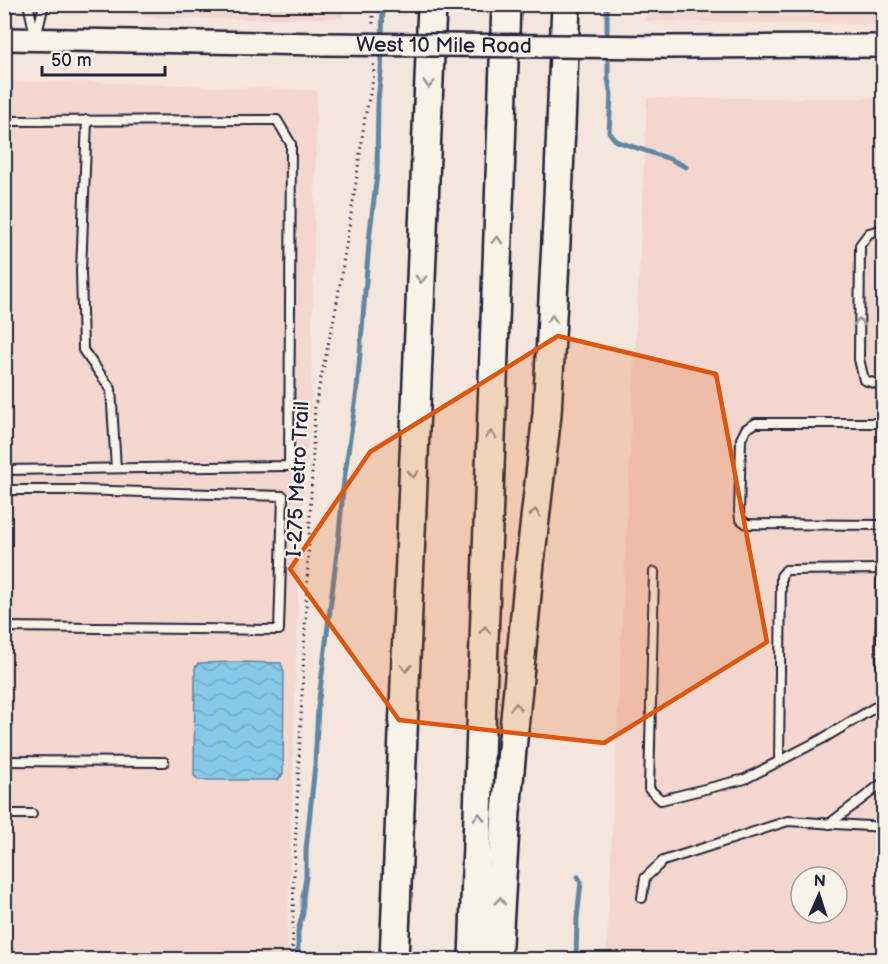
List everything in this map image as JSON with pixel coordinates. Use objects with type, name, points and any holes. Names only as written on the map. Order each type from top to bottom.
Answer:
[{"type":"highway","points":[[394,960],[432,4]]},
{"type":"highway","points":[[473,960],[506,4]]},
{"type":"highway","points":[[496,960],[507,800],[547,414],[566,4]]},
{"type":"main road","name":"West 10 Mile Road","points":[[4,39],[666,47],[884,46]]},
{"type":"lane","points":[[28,4],[36,39]]},
{"type":"lane","points":[[36,39],[44,4]]},
{"type":"lane","points":[[87,120],[81,272],[83,350],[111,389],[116,468]]},
{"type":"lane","points":[[4,121],[278,120],[291,144],[289,466],[4,470]]},
{"type":"lane","points":[[884,229],[869,233],[860,244],[859,359],[864,380],[884,385]]},
{"type":"lane","points":[[884,423],[756,423],[746,429],[741,439],[739,510],[740,519],[747,524],[884,525]]},
{"type":"lane","points":[[4,490],[282,496],[279,630],[4,627]]},
{"type":"lane","points":[[779,761],[781,576],[786,570],[883,569],[880,648],[884,688]]},
{"type":"lane","points":[[654,572],[649,789],[661,800],[745,779],[822,739],[884,702]]},
{"type":"lane","points":[[4,761],[164,762]]},
{"type":"lane","points":[[830,824],[884,782]]},
{"type":"lane","points":[[4,814],[32,814]]},
{"type":"lane","points":[[642,898],[645,878],[663,861],[788,821],[884,828]]},
{"type":"path","points":[[373,4],[373,28]]},
{"type":"path","name":"I-275 Metro Trail","points":[[292,960],[315,406],[346,252],[365,117],[374,75],[373,52]]},
{"type":"highlighted area","points":[[558,336],[716,374],[767,642],[604,743],[399,720],[290,569],[370,452]]},
{"type":"shaded area","points":[[5,4],[343,5],[343,18],[161,18],[86,11],[5,11]]},
{"type":"shaded area","points":[[647,5],[883,5],[883,25],[646,21]]},
{"type":"shaded area","points":[[5,81],[317,90],[311,404],[300,539],[287,959],[5,960]]},
{"type":"shaded area","points":[[647,98],[883,98],[883,959],[606,960]]},
{"type":"water","points":[[198,663],[281,663],[284,672],[283,774],[278,780],[199,780],[194,776],[195,668]]},
{"type":"waterway","points":[[382,39],[383,4]]},
{"type":"waterway","points":[[607,4],[607,42]]},
{"type":"waterway","points":[[298,960],[298,931],[303,913],[318,707],[344,480],[357,390],[377,175],[378,100],[382,48]]},
{"type":"waterway","points":[[608,51],[608,79],[611,95],[609,132],[616,141],[670,159],[686,167]]},
{"type":"waterway","points":[[576,960],[581,882],[578,877]]}]
